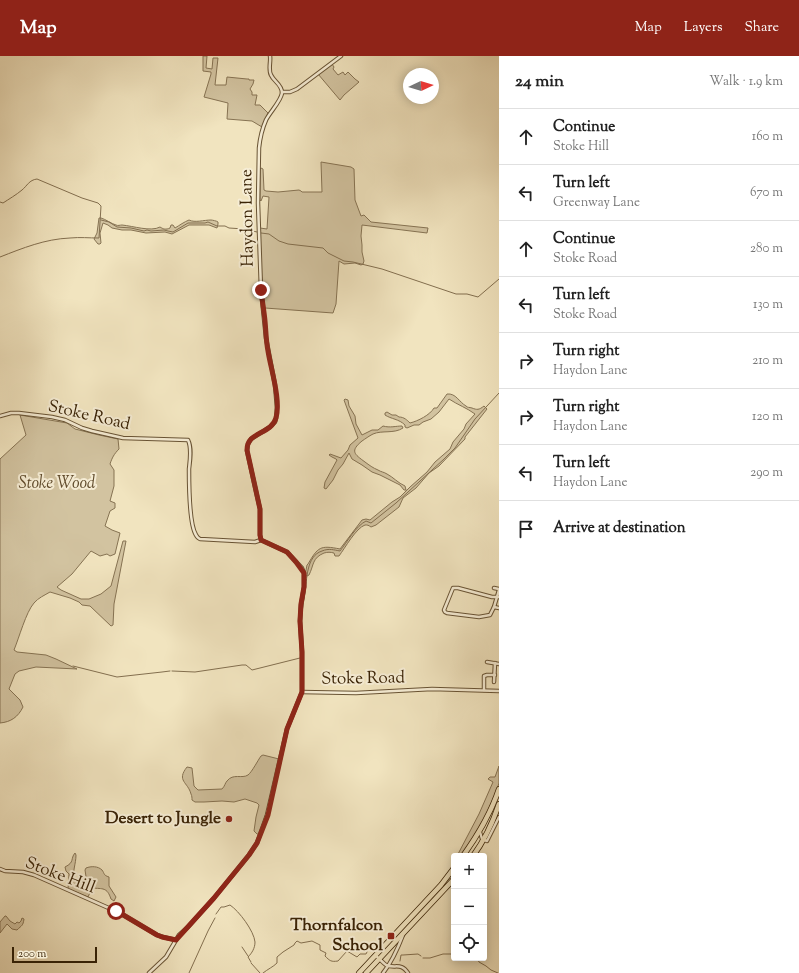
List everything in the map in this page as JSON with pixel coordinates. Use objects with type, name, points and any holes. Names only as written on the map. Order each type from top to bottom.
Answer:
[{"type":"highway","points":[[465,853],[480,831],[499,789]]},
{"type":"highway","points":[[475,853],[493,820],[499,804]]},
{"type":"highway","points":[[366,973],[451,872]]},
{"type":"highway","points":[[360,973],[404,933],[451,882]]},
{"type":"street","points":[[270,56],[271,75],[280,85],[282,92],[290,92],[296,89],[341,56]]},
{"type":"street","name":"Haydon Lane","points":[[261,540],[260,509],[247,447],[251,439],[272,425],[276,418],[277,408],[266,338],[261,290],[259,239],[259,148],[265,121],[280,99],[282,92]]},
{"type":"street","name":"Stoke Road","points":[[0,416],[19,414],[52,417],[64,420],[92,432],[123,438],[188,440],[190,448],[189,488],[192,522],[196,536],[200,539],[255,542],[261,540],[287,552],[304,573],[300,621],[302,692],[356,693],[432,689],[499,691]]},
{"type":"street","points":[[494,588],[499,590],[498,597],[490,615],[479,617],[444,612],[450,593],[454,587],[492,597],[498,597]]},
{"type":"street","points":[[494,607],[499,608]]},
{"type":"street","points":[[487,662],[499,664]]},
{"type":"street","points":[[494,682],[495,663]]},
{"type":"street","points":[[484,690],[484,676],[495,675]]},
{"type":"street","points":[[149,973],[166,957],[176,940],[214,898],[257,843],[268,815],[287,729],[302,692]]},
{"type":"street","points":[[471,844],[482,839],[487,841],[499,817]]},
{"type":"street","points":[[480,831],[482,839]]},
{"type":"street","name":"Stoke Hill","points":[[0,869],[4,871],[23,872],[34,875],[120,913],[157,935],[176,940]]},
{"type":"street","points":[[383,973],[389,965],[404,933]]},
{"type":"street","points":[[378,957],[387,965],[400,966],[408,973]]},
{"type":"green space","points":[[203,56],[207,56],[206,68],[212,69],[213,58],[218,58],[215,85],[226,85],[227,77],[254,80],[250,89],[252,95],[257,95],[255,105],[260,105],[268,113],[262,127],[252,121],[227,119],[228,103],[204,97],[211,72],[203,71]]},
{"type":"green space","points":[[332,64],[334,67],[333,69],[338,75],[343,72],[345,75],[348,72],[359,82],[340,100],[318,74]]},
{"type":"green space","points":[[321,162],[351,167],[354,169],[355,200],[361,216],[364,215],[371,222],[428,228],[427,233],[362,225],[361,236],[364,261],[361,265],[355,263],[344,264],[339,261],[336,304],[333,313],[265,308],[262,289],[260,228],[267,229],[269,197],[263,196],[261,201],[260,200],[260,170],[261,168],[263,169],[264,190],[266,191],[278,192],[299,190],[302,192],[322,192]]},
{"type":"green space","points":[[99,218],[117,225],[147,229],[160,227],[167,229],[170,228],[171,225],[175,228],[189,220],[212,220],[218,222],[218,224],[217,228],[209,225],[189,225],[172,234],[165,232],[146,233],[122,230],[112,228],[103,223],[100,233],[101,243],[98,244],[94,239],[97,233]]},
{"type":"green space","points":[[447,394],[455,396],[467,407],[478,409],[484,406],[487,409],[465,439],[439,466],[429,473],[416,488],[403,498],[399,507],[376,525],[371,527],[365,525],[358,530],[339,556],[335,556],[334,553],[330,552],[324,553],[317,557],[309,575],[305,575],[307,565],[317,551],[328,547],[340,549],[362,520],[370,520],[400,497],[450,449],[453,442],[475,414],[449,399],[439,412],[431,419],[419,425],[414,425],[407,428],[403,423],[385,415],[385,413],[387,412],[404,418],[410,423],[427,415],[434,408],[437,408]]},
{"type":"green space","points":[[344,400],[348,400],[349,406],[355,416],[356,424],[362,435],[372,430],[378,430],[383,426],[402,426],[403,428],[396,431],[380,432],[372,435],[358,444],[355,452],[358,457],[374,468],[386,473],[405,486],[406,490],[404,490],[400,485],[372,472],[352,459],[349,453],[333,480],[326,489],[324,488],[325,482],[337,460],[329,455],[330,454],[341,458],[348,450],[350,445],[358,438]]},
{"type":"green space","name":"Stoke Wood","points":[[20,415],[67,423],[75,429],[118,439],[119,449],[113,456],[110,464],[114,470],[114,486],[110,501],[115,503],[115,508],[110,511],[105,526],[120,533],[115,554],[110,556],[107,554],[100,556],[91,551],[72,574],[57,587],[81,599],[89,599],[101,594],[111,586],[123,541],[126,541],[114,604],[113,625],[111,626],[90,606],[82,605],[70,598],[50,592],[37,600],[31,607],[14,650],[17,652],[46,655],[77,669],[36,667],[19,671],[15,674],[9,689],[20,700],[23,707],[19,714],[14,718],[0,723],[0,459],[26,435]]},
{"type":"green space","points":[[263,755],[279,759],[268,807],[259,834],[254,831],[259,805],[257,803],[245,799],[234,802],[195,802],[192,800],[190,790],[183,779],[184,772],[187,767],[192,768],[194,786],[198,790],[222,789],[226,782],[232,777],[248,775]]},
{"type":"green space","points":[[499,766],[499,783],[495,796],[479,829],[464,853],[459,853],[479,814],[493,782],[488,779],[490,777],[495,777]]},
{"type":"green space","points":[[75,853],[73,874],[74,881],[79,881],[80,883],[86,884],[86,868],[99,868],[109,877],[109,886],[116,897],[114,901],[104,889],[92,888],[88,897],[68,889],[69,874],[65,867],[71,862]]},
{"type":"green space","points":[[5,916],[15,924],[17,922],[19,923],[22,918],[24,919],[23,924],[17,930],[12,929],[7,924],[0,933],[0,922]]},
{"type":"waterway","points":[[0,202],[3,203],[20,192],[30,182],[37,179],[82,198],[98,203],[101,206],[99,238],[52,240],[26,247],[0,257]]},
{"type":"waterway","points":[[101,220],[109,222],[117,227],[144,231],[164,230],[173,232],[188,223],[208,222],[217,226],[257,232]]},
{"type":"waterway","points":[[261,233],[269,234],[279,241],[288,244],[323,248],[328,253],[344,261],[382,269],[456,294],[467,294],[478,297],[499,279]]},
{"type":"waterway","points":[[302,612],[308,569],[313,558],[325,550],[340,551],[362,523],[366,521],[371,523],[396,503],[455,448],[475,419],[499,393]]},
{"type":"waterway","points":[[302,635],[303,646]]},
{"type":"waterway","points":[[172,671],[195,672],[242,665],[246,665],[252,670],[300,658]]},
{"type":"waterway","points":[[73,666],[117,677],[170,671]]},
{"type":"waterway","points":[[216,914],[221,907],[230,905],[246,922],[252,932],[255,942],[253,950],[248,957],[251,962]]},
{"type":"waterway","points":[[189,973],[215,918]]},
{"type":"waterway","points":[[263,973],[274,966],[277,963],[277,957],[294,945],[297,941],[301,943],[312,941],[320,945],[320,950],[326,953],[325,956],[332,961],[338,961],[347,951],[357,957],[360,954],[366,954],[367,948],[369,947],[375,952]]},
{"type":"waterway","points":[[242,947],[248,956]]},
{"type":"waterway","points":[[400,961],[401,955],[418,954],[421,956]]},
{"type":"waterway","points":[[423,958],[451,954]]},
{"type":"waterway","points":[[478,961],[498,973]]},
{"type":"waterway","points":[[251,963],[260,973]]},
{"type":"place","name":"Desert to Jungle","points":[[229,819]]},
{"type":"place","name":"Thornfalcon School","points":[[391,936]]},
{"type":"route","points":[[116,911],[157,935],[176,940],[214,898],[257,843],[268,815],[287,729],[302,692],[300,621],[304,573],[302,568],[289,553],[261,540],[260,538],[260,509],[247,450],[249,441],[270,427],[275,422],[277,413],[277,400],[268,352],[261,290]]}]
